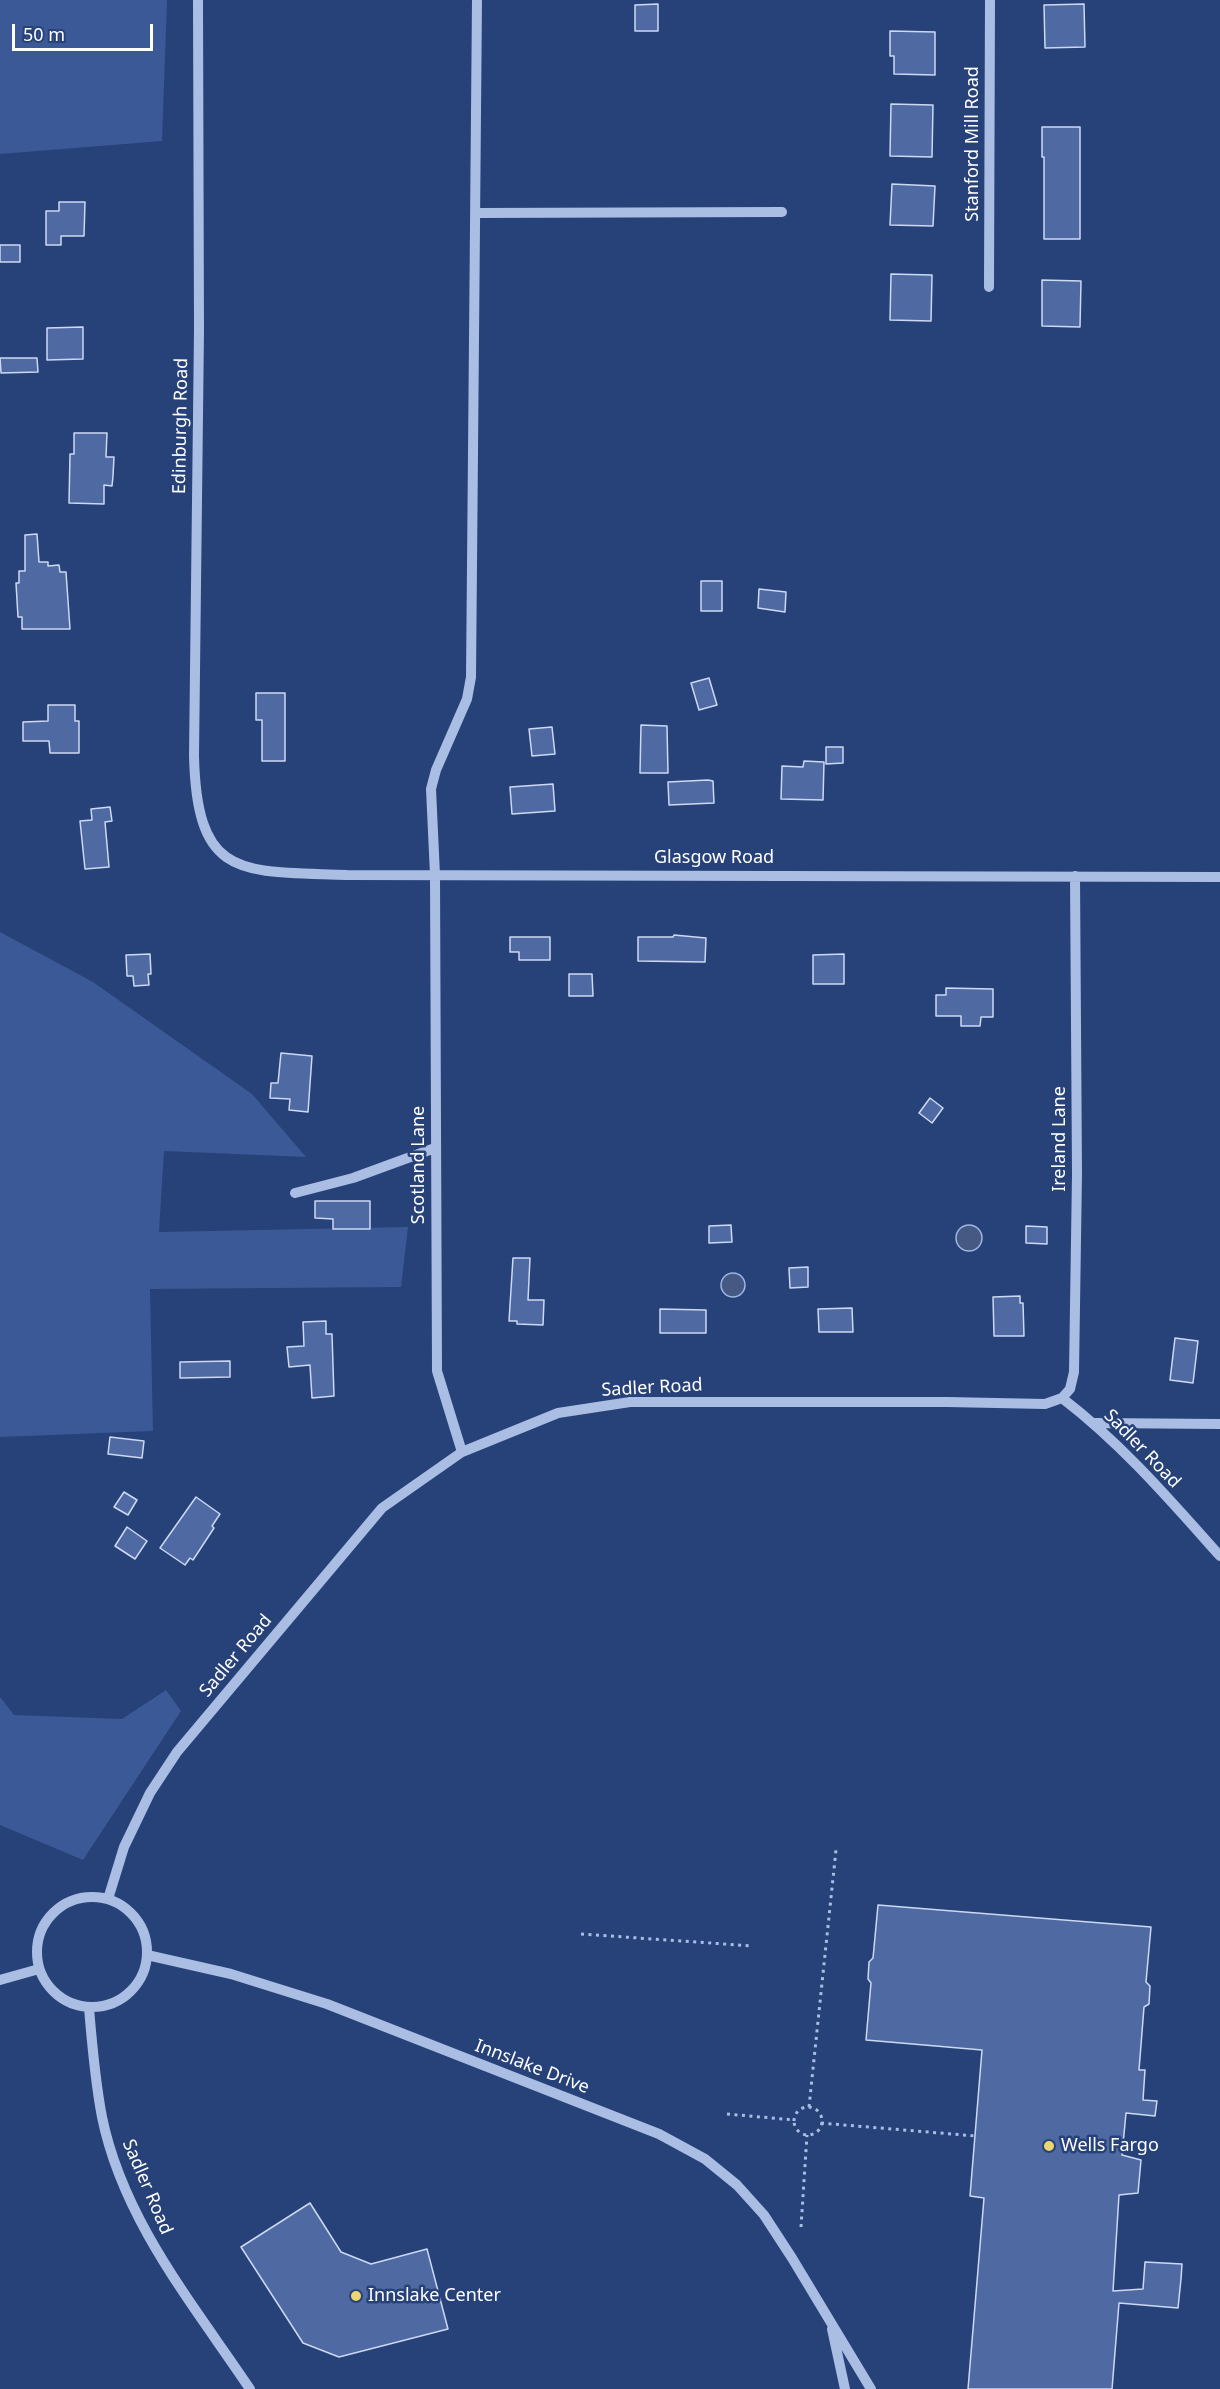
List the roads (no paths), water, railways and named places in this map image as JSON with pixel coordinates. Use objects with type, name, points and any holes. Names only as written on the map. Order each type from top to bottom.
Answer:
[{"type":"street","name":"Edinburgh Road","points":[[198,0],[199,330],[194,756],[200,818],[215,848]]},
{"type":"street","name":"Scotland Lane","points":[[462,1452],[437,1371],[435,874],[431,789],[435,770],[467,699],[471,677],[477,0]]},
{"type":"street","name":"Stanford Mill Road","points":[[989,287],[990,0]]},
{"type":"street","points":[[475,213],[782,212]]},
{"type":"street","name":"Glasgow Road","points":[[215,848],[232,862],[270,872],[1220,877]]},
{"type":"street","name":"Ireland Lane","points":[[1062,1398],[1070,1389],[1074,1372],[1077,1174],[1075,876]]},
{"type":"street","points":[[295,1193],[353,1178],[435,1148]]},
{"type":"street","name":"Sadler Road","points":[[108,1899],[132,1829],[150,1793],[177,1752],[382,1508],[462,1452],[558,1413],[630,1402],[1045,1404],[1062,1398],[1095,1423],[1131,1458],[1220,1556]]},
{"type":"street","points":[[1095,1423],[1220,1424]]},
{"type":"street","points":[[87,1897],[108,1899],[127,1909],[140,1925],[147,1944],[147,1955],[142,1975],[130,1993],[111,2004],[89,2007],[78,2006],[58,1996],[39,1969],[37,1947],[43,1926],[50,1916],[67,1902],[87,1897]]},
{"type":"street","name":"Innslake Drive","points":[[147,1955],[231,1974],[327,2004],[659,2134],[692,2151],[737,2185],[764,2215],[871,2389]]},
{"type":"street","points":[[0,1980],[39,1969]]},
{"type":"street","name":"Sadler Road","points":[[89,2007],[94,2066],[103,2118],[122,2181],[141,2223],[160,2255],[250,2389]]},
{"type":"street","name":"Innslake Drive","points":[[830,2320],[845,2389]]},
{"type":"place","name":"Wells Fargo","points":[[1049,2146]]},
{"type":"place","name":"Innslake Center","points":[[356,2296]]}]
